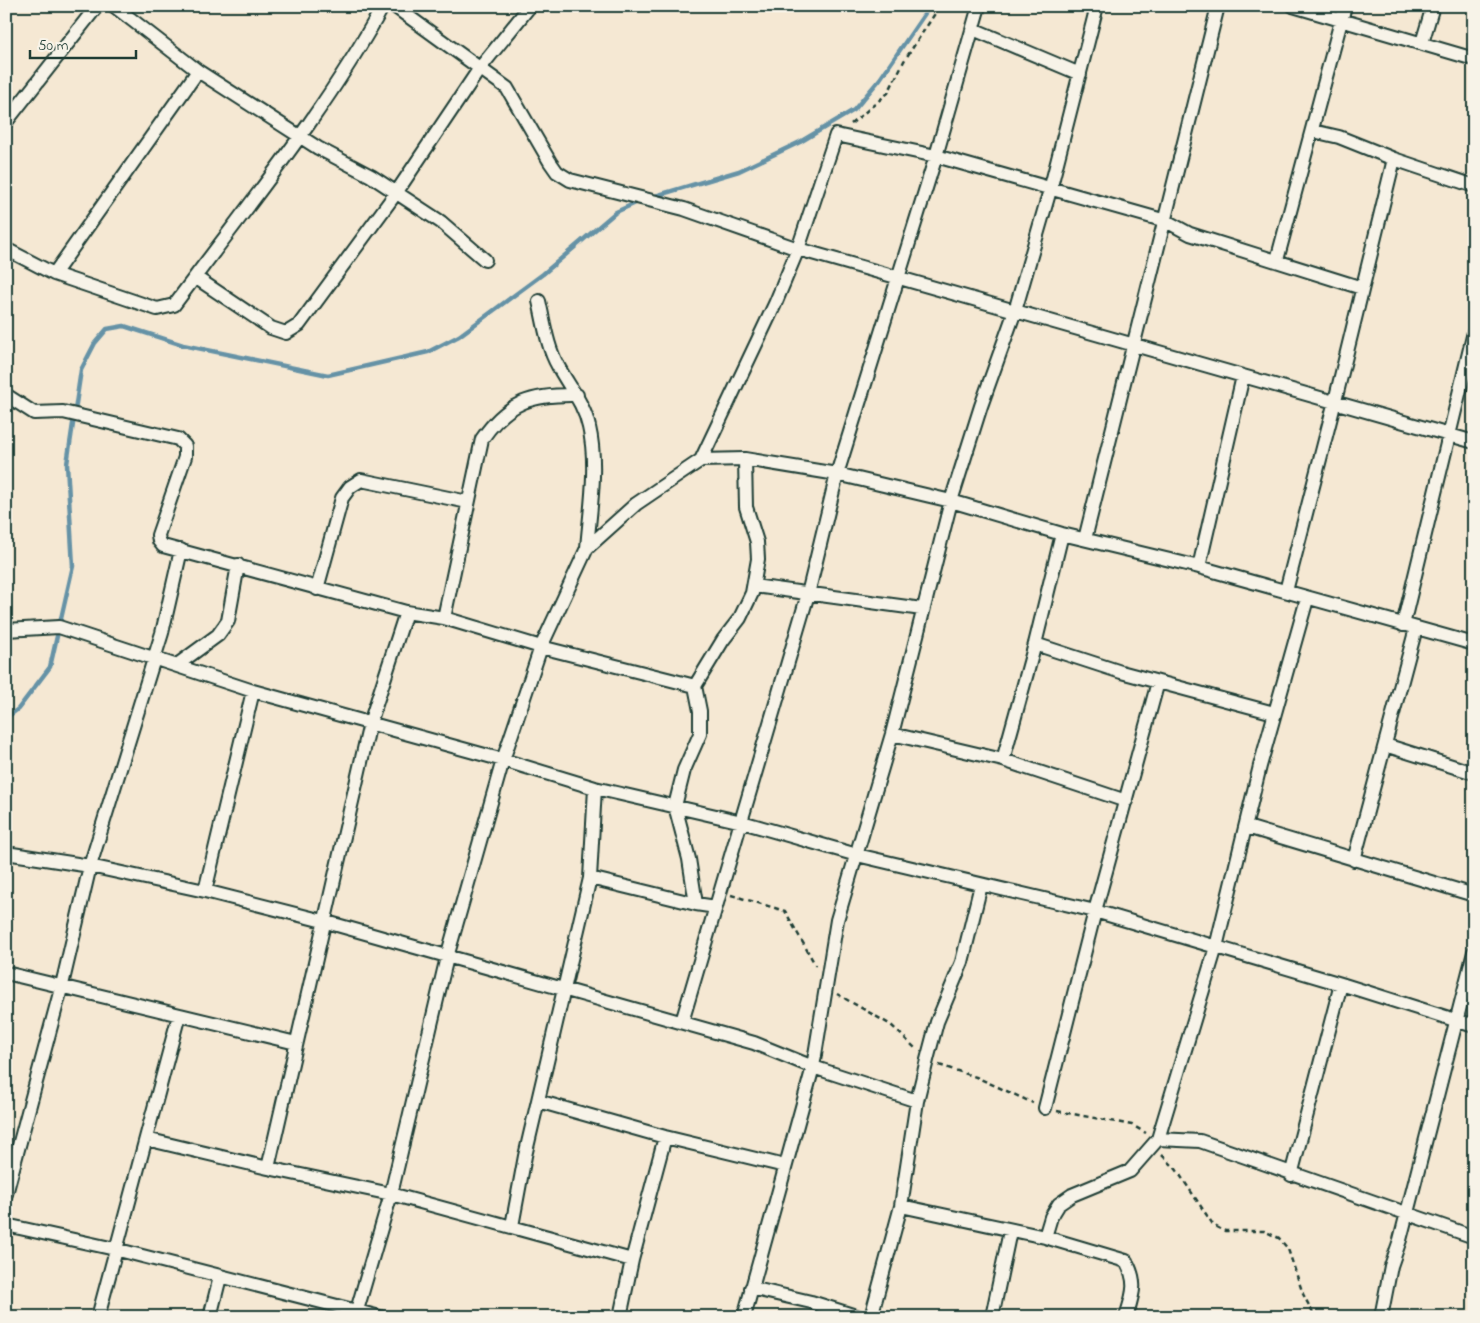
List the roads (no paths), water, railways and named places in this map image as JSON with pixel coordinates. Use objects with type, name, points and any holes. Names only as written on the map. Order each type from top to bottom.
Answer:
[{"type":"street","points":[[6,122],[97,6]]},
{"type":"street","points":[[114,6],[198,71],[301,137],[371,176],[442,222],[485,260]]},
{"type":"street","points":[[6,249],[54,274],[157,309],[174,305],[301,137],[361,44],[383,6]]},
{"type":"street","points":[[394,6],[507,88],[550,162],[557,172],[570,180],[684,209],[798,249],[1474,442]]},
{"type":"street","points":[[195,277],[271,328],[286,333],[299,325],[396,193],[480,68],[530,6]]},
{"type":"street","points":[[682,1022],[808,594],[837,474],[896,277],[936,156],[979,6]]},
{"type":"street","points":[[744,1317],[813,1067],[825,983],[837,920],[892,734],[950,501],[1015,311],[1050,190],[1097,6]]},
{"type":"street","points":[[1085,539],[1166,221],[1218,6]]},
{"type":"street","points":[[1293,6],[1474,59]]},
{"type":"street","points":[[1277,260],[1345,6]]},
{"type":"street","points":[[1422,43],[1433,6]]},
{"type":"street","points":[[973,29],[1080,74]]},
{"type":"street","points":[[54,274],[198,71]]},
{"type":"street","points":[[1313,131],[1339,138],[1474,186]]},
{"type":"street","points":[[587,548],[636,504],[701,460],[753,353],[798,249],[836,135],[936,156],[1050,190],[1166,221],[1190,234],[1362,288]]},
{"type":"street","points":[[1286,591],[1394,159]]},
{"type":"street","points":[[356,1314],[392,1194],[447,957],[504,760],[541,647],[587,548],[592,450],[589,426],[577,395],[551,353],[539,301]]},
{"type":"street","points":[[1403,625],[1474,332]]},
{"type":"street","points":[[1199,567],[1243,376]]},
{"type":"street","points":[[6,395],[21,407],[34,413],[63,412],[178,439],[185,446],[185,457],[158,535],[162,546],[238,565],[317,589],[406,612],[444,618],[541,647],[695,686]]},
{"type":"street","points":[[444,618],[482,438],[492,423],[530,398],[577,395]]},
{"type":"street","points":[[701,460],[745,459],[837,474],[950,501],[1062,534],[1199,567],[1286,591],[1307,599],[1474,644]]},
{"type":"street","points":[[696,904],[689,859],[675,806],[684,770],[700,734],[700,711],[695,686],[723,640],[740,618],[754,586],[758,560],[757,542],[746,507],[745,459]]},
{"type":"street","points":[[317,589],[342,498],[350,487],[361,480],[468,502]]},
{"type":"street","points":[[1003,760],[1035,644],[1062,534]]},
{"type":"street","points":[[6,1194],[62,985],[90,866],[152,659],[162,633],[180,550]]},
{"type":"street","points":[[177,665],[212,640],[228,621],[238,565]]},
{"type":"street","points":[[754,586],[922,608]]},
{"type":"street","points":[[1045,1236],[1051,1217],[1059,1204],[1072,1195],[1130,1171],[1155,1142],[1216,947],[1274,713],[1307,599]]},
{"type":"street","points":[[268,1168],[323,921],[370,723],[406,612]]},
{"type":"street","points":[[6,630],[59,627],[253,691],[504,760],[595,788],[742,822],[857,855],[1095,911],[1341,984],[1474,1026]]},
{"type":"street","points":[[1354,860],[1416,628]]},
{"type":"street","points":[[1035,644],[1087,662],[1274,713]]},
{"type":"street","points":[[1045,1108],[1095,911],[1158,682]]},
{"type":"street","points":[[205,891],[253,691]]},
{"type":"street","points":[[892,734],[1003,760],[1126,801]]},
{"type":"street","points":[[1385,745],[1474,773]]},
{"type":"street","points":[[512,1226],[562,990],[590,878],[595,788]]},
{"type":"street","points":[[1246,827],[1474,895]]},
{"type":"street","points":[[6,853],[90,866],[205,891],[323,921],[754,1043],[813,1067],[917,1101]]},
{"type":"street","points":[[590,878],[696,904],[716,907]]},
{"type":"street","points":[[871,1317],[901,1206],[917,1101],[927,1060],[937,1022],[962,962],[981,884]]},
{"type":"street","points":[[1381,1317],[1391,1266],[1407,1213],[1474,952]]},
{"type":"street","points":[[6,973],[296,1043]]},
{"type":"street","points":[[1291,1175],[1341,984]]},
{"type":"street","points":[[98,1317],[179,1015]]},
{"type":"street","points":[[538,1101],[665,1137],[785,1166]]},
{"type":"street","points":[[620,1317],[632,1260],[665,1137]]},
{"type":"street","points":[[146,1139],[268,1168],[392,1194],[632,1260]]},
{"type":"street","points":[[1155,1142],[1200,1141],[1291,1175],[1407,1213],[1474,1238]]},
{"type":"street","points":[[901,1206],[1010,1231],[1045,1236],[1126,1261],[1133,1274],[1134,1288],[1126,1317]]},
{"type":"street","points":[[6,1224],[115,1249],[356,1314],[380,1317]]},
{"type":"street","points":[[992,1317],[1010,1231]]},
{"type":"street","points":[[210,1317],[220,1277]]},
{"type":"street","points":[[751,1288],[811,1302],[859,1317]]},
{"type":"waterway","points":[[652,197],[739,171],[800,142],[854,110],[880,79],[930,6]]},
{"type":"waterway","points":[[6,718],[18,709],[50,667],[73,566],[67,464],[81,370],[95,343],[107,329],[124,326],[183,345],[328,375],[428,352],[459,336],[543,274],[616,212],[640,201]]}]
